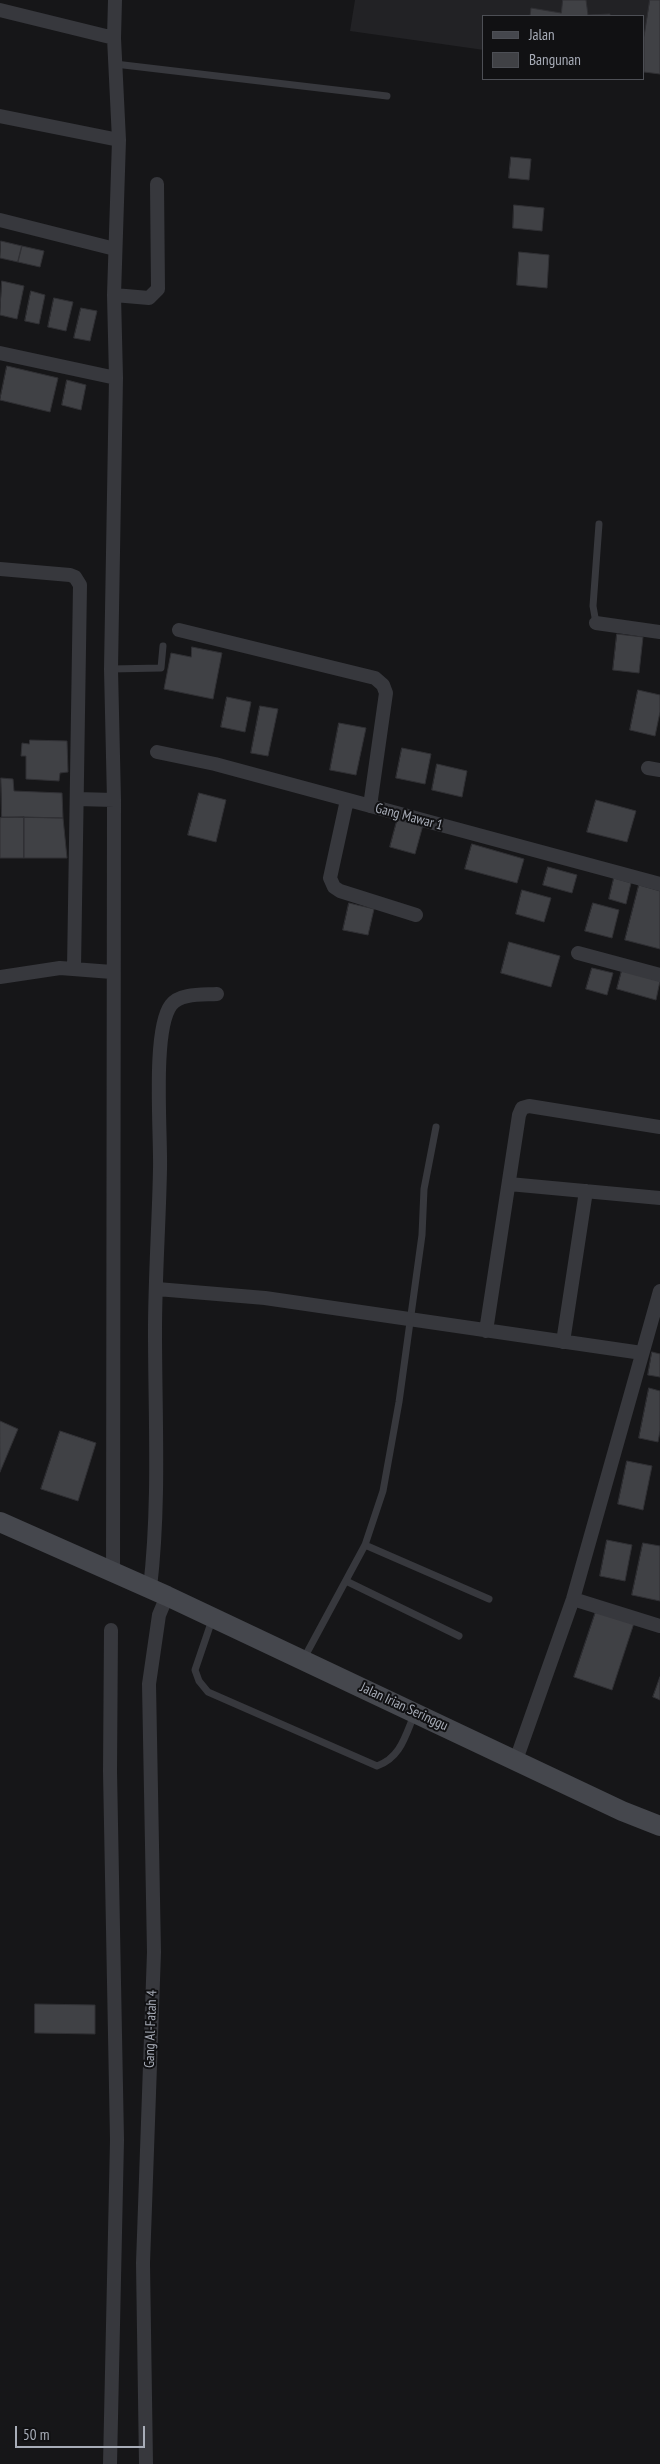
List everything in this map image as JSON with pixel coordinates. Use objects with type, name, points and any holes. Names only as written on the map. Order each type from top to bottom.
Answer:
[{"type":"street","points":[[0,1522],[121,1575],[112,972],[118,296],[115,249],[119,140],[114,38],[115,0]]},
{"type":"street","points":[[0,10],[114,38]]},
{"type":"street","points":[[0,116],[119,140]]},
{"type":"street","points":[[118,296],[149,298],[158,290],[157,184]]},
{"type":"street","points":[[0,220],[115,249]]},
{"type":"street","points":[[0,353],[116,378]]},
{"type":"street","points":[[0,569],[70,575],[75,577],[80,585],[74,969]]},
{"type":"street","points":[[596,623],[660,632]]},
{"type":"street","points":[[179,630],[375,678],[383,685],[386,693],[370,806]]},
{"type":"street","name":"Gang Mawar 1","points":[[157,752],[215,764],[660,884]]},
{"type":"street","points":[[78,799],[114,800]]},
{"type":"street","points":[[347,800],[330,878],[334,887],[340,891],[416,915]]},
{"type":"street","points":[[578,954],[660,976]]},
{"type":"street","points":[[0,977],[29,971],[74,969],[112,972]]},
{"type":"street","name":"Gang Al-Fatah 4","points":[[146,2464],[144,2263],[154,1952],[149,1684],[159,1615],[155,1590],[160,1045],[165,1019],[170,1006],[178,998],[217,994]]},
{"type":"street","points":[[486,1331],[519,1115],[522,1108],[529,1106],[660,1127]]},
{"type":"street","points":[[509,1184],[660,1198]]},
{"type":"street","points":[[563,1342],[586,1191]]},
{"type":"street","points":[[157,1288],[265,1298],[642,1353]]},
{"type":"street","points":[[516,1760],[573,1599],[642,1353],[654,1328],[660,1291]]},
{"type":"street","name":"Jalan Irian Seringgu","points":[[121,1575],[622,1811],[660,1826]]},
{"type":"street","points":[[573,1599],[660,1626]]},
{"type":"street","points":[[110,1630],[110,1771],[117,2140],[110,2464]]},
{"type":"lane","points":[[115,64],[387,96]]},
{"type":"lane","points":[[596,623],[593,606],[599,524]]},
{"type":"lane","points":[[116,669],[162,668],[163,646]]},
{"type":"lane","points":[[303,1660],[365,1545],[383,1490],[399,1402],[409,1318],[422,1235],[424,1189],[436,1127]]},
{"type":"lane","points":[[365,1545],[489,1598]]},
{"type":"lane","points":[[346,1581],[459,1636]]},
{"type":"lane","points":[[212,1617],[194,1670],[199,1681],[208,1692],[376,1766],[387,1762],[398,1753],[416,1713]]},
{"type":"shaded area","points":[[355,0],[660,0],[660,74],[645,72],[645,15],[482,15],[482,50],[350,31]]},
{"type":"building","points":[[563,0],[586,0],[588,15],[530,15],[531,8],[561,13]]},
{"type":"building","points":[[650,0],[660,0],[660,74],[645,72],[645,31]]},
{"type":"building","points":[[511,157],[531,159],[529,180],[509,178]]},
{"type":"building","points":[[514,205],[544,208],[542,231],[513,228]]},
{"type":"building","points":[[1,241],[22,246],[18,262],[0,258]]},
{"type":"building","points":[[22,246],[44,251],[40,267],[18,262]]},
{"type":"building","points":[[519,252],[549,255],[547,288],[517,285]]},
{"type":"building","points":[[2,281],[24,286],[17,319],[0,315]]},
{"type":"building","points":[[31,291],[45,295],[39,324],[25,321]]},
{"type":"building","points":[[54,298],[73,302],[66,331],[48,327]]},
{"type":"building","points":[[81,308],[97,311],[90,341],[74,338]]},
{"type":"building","points":[[7,366],[58,378],[50,412],[0,400]]},
{"type":"building","points":[[67,380],[86,385],[81,410],[62,405]]},
{"type":"building","points":[[617,634],[643,637],[639,673],[613,670]]},
{"type":"building","points":[[192,647],[222,653],[213,699],[164,689],[171,653],[191,657]]},
{"type":"building","points":[[638,690],[660,695],[660,712],[655,736],[630,730]]},
{"type":"building","points":[[227,697],[251,702],[245,732],[221,727]]},
{"type":"building","points":[[260,706],[278,709],[268,756],[251,753]]},
{"type":"building","points":[[339,723],[366,728],[356,775],[330,770]]},
{"type":"building","points":[[30,740],[67,741],[68,772],[60,773],[59,781],[26,779],[26,756],[21,756],[22,743],[29,744]]},
{"type":"building","points":[[402,748],[431,754],[425,784],[396,778]]},
{"type":"building","points":[[437,764],[467,771],[462,797],[432,790]]},
{"type":"building","points":[[1,778],[13,779],[14,791],[62,793],[63,818],[2,817]]},
{"type":"building","points":[[199,793],[226,800],[216,842],[188,835]]},
{"type":"building","points":[[596,800],[636,811],[627,842],[587,832]]},
{"type":"building","points":[[24,817],[24,858],[0,858],[0,818]]},
{"type":"building","points":[[24,817],[63,818],[67,858],[24,858]]},
{"type":"building","points":[[398,817],[423,825],[415,854],[390,847]]},
{"type":"building","points":[[472,844],[524,859],[517,883],[465,869]]},
{"type":"building","points":[[548,867],[577,875],[572,893],[543,885]]},
{"type":"building","points":[[614,878],[631,883],[626,904],[609,899]]},
{"type":"building","points":[[639,885],[660,891],[660,949],[625,940]]},
{"type":"building","points":[[522,890],[551,898],[544,922],[516,914]]},
{"type":"building","points":[[349,903],[374,909],[368,935],[343,930]]},
{"type":"building","points":[[593,903],[619,910],[612,938],[585,931]]},
{"type":"building","points":[[509,942],[560,956],[551,987],[501,973]]},
{"type":"building","points":[[592,968],[613,973],[607,995],[586,989]]},
{"type":"building","points":[[622,970],[660,981],[656,1000],[617,989]]},
{"type":"building","points":[[652,1352],[660,1354],[660,1377],[648,1375]]},
{"type":"building","points":[[649,1388],[660,1391],[660,1431],[658,1442],[639,1438]]},
{"type":"building","points":[[0,1421],[18,1429],[0,1472]]},
{"type":"building","points":[[60,1431],[96,1443],[78,1501],[41,1489]]},
{"type":"building","points":[[627,1461],[652,1466],[643,1510],[618,1504]]},
{"type":"building","points":[[607,1540],[632,1545],[625,1581],[600,1576]]},
{"type":"building","points":[[643,1543],[660,1546],[660,1601],[632,1595]]},
{"type":"building","points":[[596,1611],[634,1623],[612,1690],[574,1677]]},
{"type":"building","points":[[660,1677],[660,1700],[653,1697]]},
{"type":"building","points":[[35,2004],[95,2005],[95,2034],[35,2033]]}]
